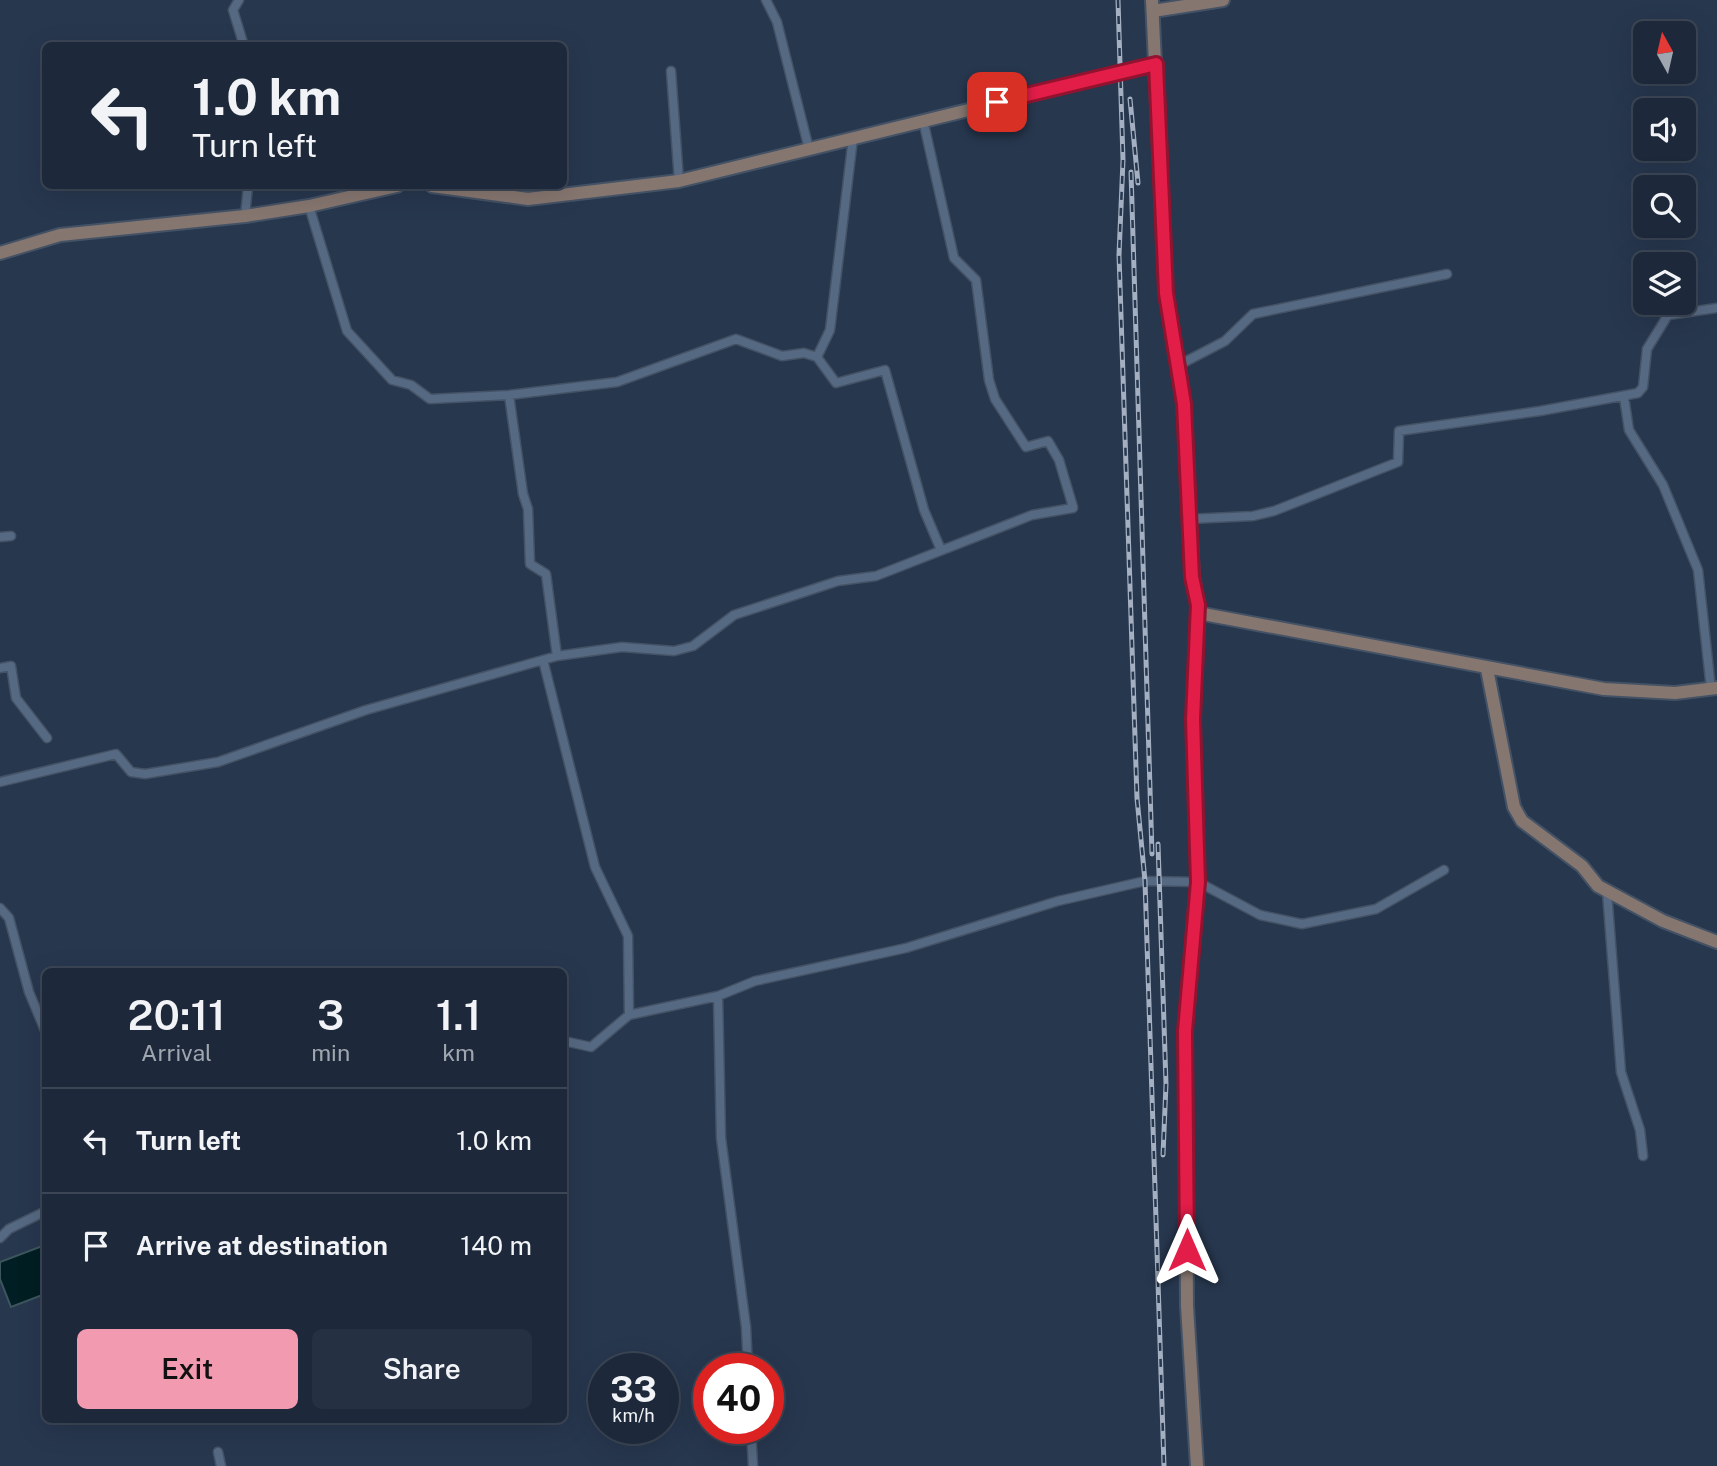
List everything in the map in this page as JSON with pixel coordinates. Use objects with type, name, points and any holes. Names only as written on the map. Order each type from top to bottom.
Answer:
[{"type":"street","points":[[239,0],[232,7],[243,42]]},
{"type":"street","points":[[766,0],[778,22],[809,149]]},
{"type":"street","points":[[1197,1466],[1187,1306],[1185,1031],[1198,882],[1193,719],[1198,613],[1189,519],[1184,404],[1166,293],[1153,6],[1223,0]]},
{"type":"street","points":[[454,189],[528,199],[680,181],[1156,64]]},
{"type":"street","points":[[671,71],[680,181]]},
{"type":"street","points":[[0,782],[116,754],[131,772],[145,774],[218,762],[319,725],[557,656],[622,647],[674,651],[693,646],[734,615],[838,582],[876,576],[1032,515],[1073,508],[1059,460],[1048,441],[1026,447],[995,399],[989,380],[976,280],[954,258],[923,120]]},
{"type":"street","points":[[817,357],[830,330],[853,138]]},
{"type":"street","points":[[245,216],[248,189]]},
{"type":"street","points":[[0,253],[60,235],[245,216],[309,206],[384,189]]},
{"type":"street","points":[[309,206],[345,329],[392,380],[411,385],[430,399],[509,395],[617,382],[736,339],[782,356],[804,353],[817,357],[836,383],[881,369],[888,373],[925,510],[941,550]]},
{"type":"street","points":[[1179,365],[1226,341],[1253,314],[1447,274]]},
{"type":"street","points":[[1189,519],[1253,516],[1398,462],[1399,431],[1624,397],[1641,391],[1647,349],[1668,315],[1717,308]]},
{"type":"street","points":[[509,395],[523,497],[528,509],[530,564],[546,574],[557,656]]},
{"type":"street","points":[[1198,613],[1419,652],[1488,669],[1641,693],[1714,688],[1698,570],[1663,485],[1629,430],[1624,397]]},
{"type":"street","points":[[0,537],[12,536]]},
{"type":"street","points":[[543,660],[595,867],[628,936],[629,1015]]},
{"type":"street","points":[[0,668],[11,666],[16,698],[47,738]]},
{"type":"street","points":[[1488,669],[1516,812],[1533,830],[1582,866],[1606,892],[1663,921],[1717,942]]},
{"type":"street","points":[[567,1042],[591,1047],[629,1015],[718,996],[755,981],[906,948],[1058,901],[1146,881],[1198,882],[1259,915],[1303,924],[1376,909],[1444,870]]},
{"type":"street","points":[[1606,892],[1621,1072],[1640,1130],[1643,1156]]},
{"type":"street","points":[[0,908],[9,918],[29,992],[42,1023]]},
{"type":"street","points":[[718,996],[721,1138],[747,1353]]},
{"type":"street","points":[[0,1238],[9,1230],[42,1213]]},
{"type":"street","points":[[752,1444],[753,1466]]},
{"type":"street","points":[[218,1452],[222,1466]]},
{"type":"shaded area","points":[[42,1246],[42,1295],[11,1307],[0,1279],[0,1262]]},
{"type":"railway","points":[[1118,0],[1123,160],[1119,255],[1137,798],[1145,881],[1164,1466]]},
{"type":"railway","points":[[1130,99],[1138,183]]},
{"type":"railway","points":[[1131,172],[1152,854]]},
{"type":"railway","points":[[1158,844],[1166,1084],[1163,1155]]},
{"type":"route","points":[[997,102],[1156,64],[1159,187],[1166,293],[1182,383],[1192,577],[1198,605],[1193,719],[1198,882],[1185,1031],[1187,1250]]}]
